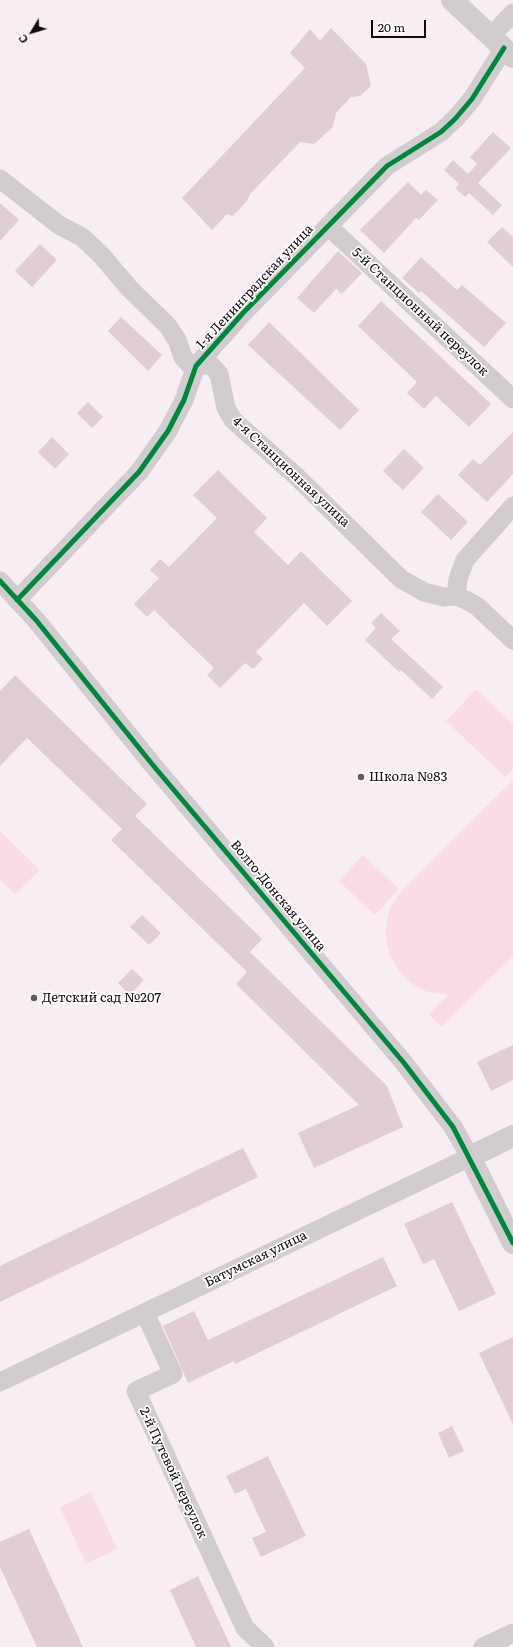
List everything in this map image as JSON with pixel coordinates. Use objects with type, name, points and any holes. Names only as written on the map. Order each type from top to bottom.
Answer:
[{"type":"street","points":[[452,0],[503,47]]},
{"type":"street","name":"1-я Ленинградская улица","points":[[17,600],[139,472],[168,431],[184,400],[196,366],[243,313],[387,166],[440,132],[455,119],[472,99],[503,47],[513,13]]},
{"type":"street","points":[[0,179],[59,225],[82,237],[102,256],[129,288],[168,326],[177,340],[183,357],[189,364],[196,366]]},
{"type":"street","name":"5-й Станционный переулок","points":[[328,226],[513,399]]},
{"type":"street","name":"4-я Станционная улица","points":[[196,366],[210,364],[219,374],[226,408],[233,420],[296,476],[401,579],[424,592],[444,597],[456,596],[478,607],[513,640]]},
{"type":"street","points":[[456,596],[458,579],[465,560],[513,506]]},
{"type":"street","name":"Волго-Донская улица","points":[[0,581],[404,1063],[453,1127],[470,1157],[513,1243]]},
{"type":"street","name":"Батумская улица","points":[[0,1382],[513,1136]]},
{"type":"street","name":"2-й Путевой переулок","points":[[145,1313],[173,1374],[136,1391],[245,1628],[266,1647]]},
{"type":"street","points":[[483,1647],[513,1633]]},
{"type":"shaded area","points":[[476,689],[513,724],[513,769],[505,777],[446,721]]},
{"type":"shaded area","points":[[513,780],[513,956],[441,1027],[429,1014],[448,995],[423,990],[412,984],[396,967],[387,944],[386,932],[390,909],[404,888]]},
{"type":"shaded area","points":[[0,831],[40,870],[15,894],[0,880]]},
{"type":"shaded area","points":[[363,855],[399,889],[375,915],[339,881]]},
{"type":"shaded area","points":[[91,1492],[117,1549],[86,1564],[60,1507]]},
{"type":"building","points":[[331,28],[366,64],[371,86],[360,96],[351,97],[336,113],[333,127],[314,144],[300,142],[250,194],[247,201],[233,216],[227,214],[212,230],[182,198],[305,68],[290,53],[310,29],[320,41]]},
{"type":"building","points":[[493,132],[511,148],[478,183],[502,205],[493,215],[469,193],[465,197],[455,188],[459,184],[444,170],[453,160],[468,174],[477,164],[470,157]]},
{"type":"building","points":[[408,182],[421,195],[426,190],[438,200],[419,220],[416,218],[384,253],[360,230]]},
{"type":"building","points":[[0,203],[19,220],[0,241]]},
{"type":"building","points":[[502,227],[513,237],[513,267],[487,242]]},
{"type":"building","points":[[40,244],[57,260],[32,287],[15,271]]},
{"type":"building","points":[[338,251],[362,273],[342,294],[336,289],[314,313],[297,298]]},
{"type":"building","points":[[421,257],[457,290],[462,285],[506,323],[484,347],[421,291],[419,293],[402,278]]},
{"type":"building","points":[[381,301],[491,404],[469,427],[436,396],[424,409],[407,393],[417,382],[358,326]]},
{"type":"building","points":[[121,317],[162,355],[148,371],[108,331]]},
{"type":"building","points":[[269,322],[359,410],[340,430],[248,345]]},
{"type":"building","points":[[88,402],[103,417],[92,428],[77,413]]},
{"type":"building","points":[[513,432],[513,474],[487,502],[458,475],[473,459],[480,465]]},
{"type":"building","points":[[52,437],[69,454],[55,469],[38,452]]},
{"type":"building","points":[[404,449],[424,468],[403,490],[383,471]]},
{"type":"building","points":[[218,470],[267,518],[254,532],[288,565],[301,551],[352,601],[327,626],[304,603],[256,652],[263,659],[253,669],[245,663],[220,688],[207,675],[214,668],[154,610],[147,617],[134,604],[159,578],[150,570],[160,559],[169,567],[217,518],[193,495]]},
{"type":"building","points":[[438,494],[468,522],[451,540],[421,512]]},
{"type":"building","points":[[381,613],[400,631],[391,639],[443,687],[432,699],[401,670],[399,672],[365,640],[376,628],[371,623]]},
{"type":"building","points":[[15,675],[147,804],[135,816],[262,939],[250,952],[387,1086],[403,1127],[314,1168],[298,1133],[359,1105],[236,984],[247,972],[111,840],[122,829],[27,738],[0,766],[0,691]]},
{"type":"building","points":[[142,915],[161,933],[149,945],[130,927]]},
{"type":"building","points":[[132,969],[144,980],[130,995],[118,983]]},
{"type":"building","points":[[513,1045],[513,1080],[491,1091],[477,1062]]},
{"type":"building","points":[[243,1148],[258,1177],[0,1302],[0,1266]]},
{"type":"building","points":[[452,1202],[496,1294],[459,1311],[434,1259],[423,1264],[404,1224]]},
{"type":"building","points":[[383,1257],[397,1286],[235,1364],[234,1361],[188,1383],[163,1326],[194,1311],[208,1340]]},
{"type":"building","points":[[513,1337],[513,1424],[479,1353]]},
{"type":"building","points":[[452,1426],[464,1451],[449,1458],[438,1433]]},
{"type":"building","points":[[268,1456],[306,1536],[261,1557],[252,1538],[266,1532],[246,1489],[235,1494],[226,1476]]},
{"type":"building","points":[[29,1529],[83,1647],[37,1647],[0,1567],[0,1542]]},
{"type":"building","points":[[198,1576],[231,1647],[196,1647],[170,1590]]},
{"type":"cycle path","points":[[17,600],[139,472],[168,431],[184,400],[196,366],[243,313],[387,166],[441,132],[455,119],[472,99],[504,48]]},
{"type":"cycle path","points":[[0,581],[36,620],[152,764],[404,1063],[453,1127],[513,1243]]},
{"type":"place","name":"Школа №83","points":[[361,777]]},
{"type":"place","name":"Детский сад №207","points":[[34,998]]}]
